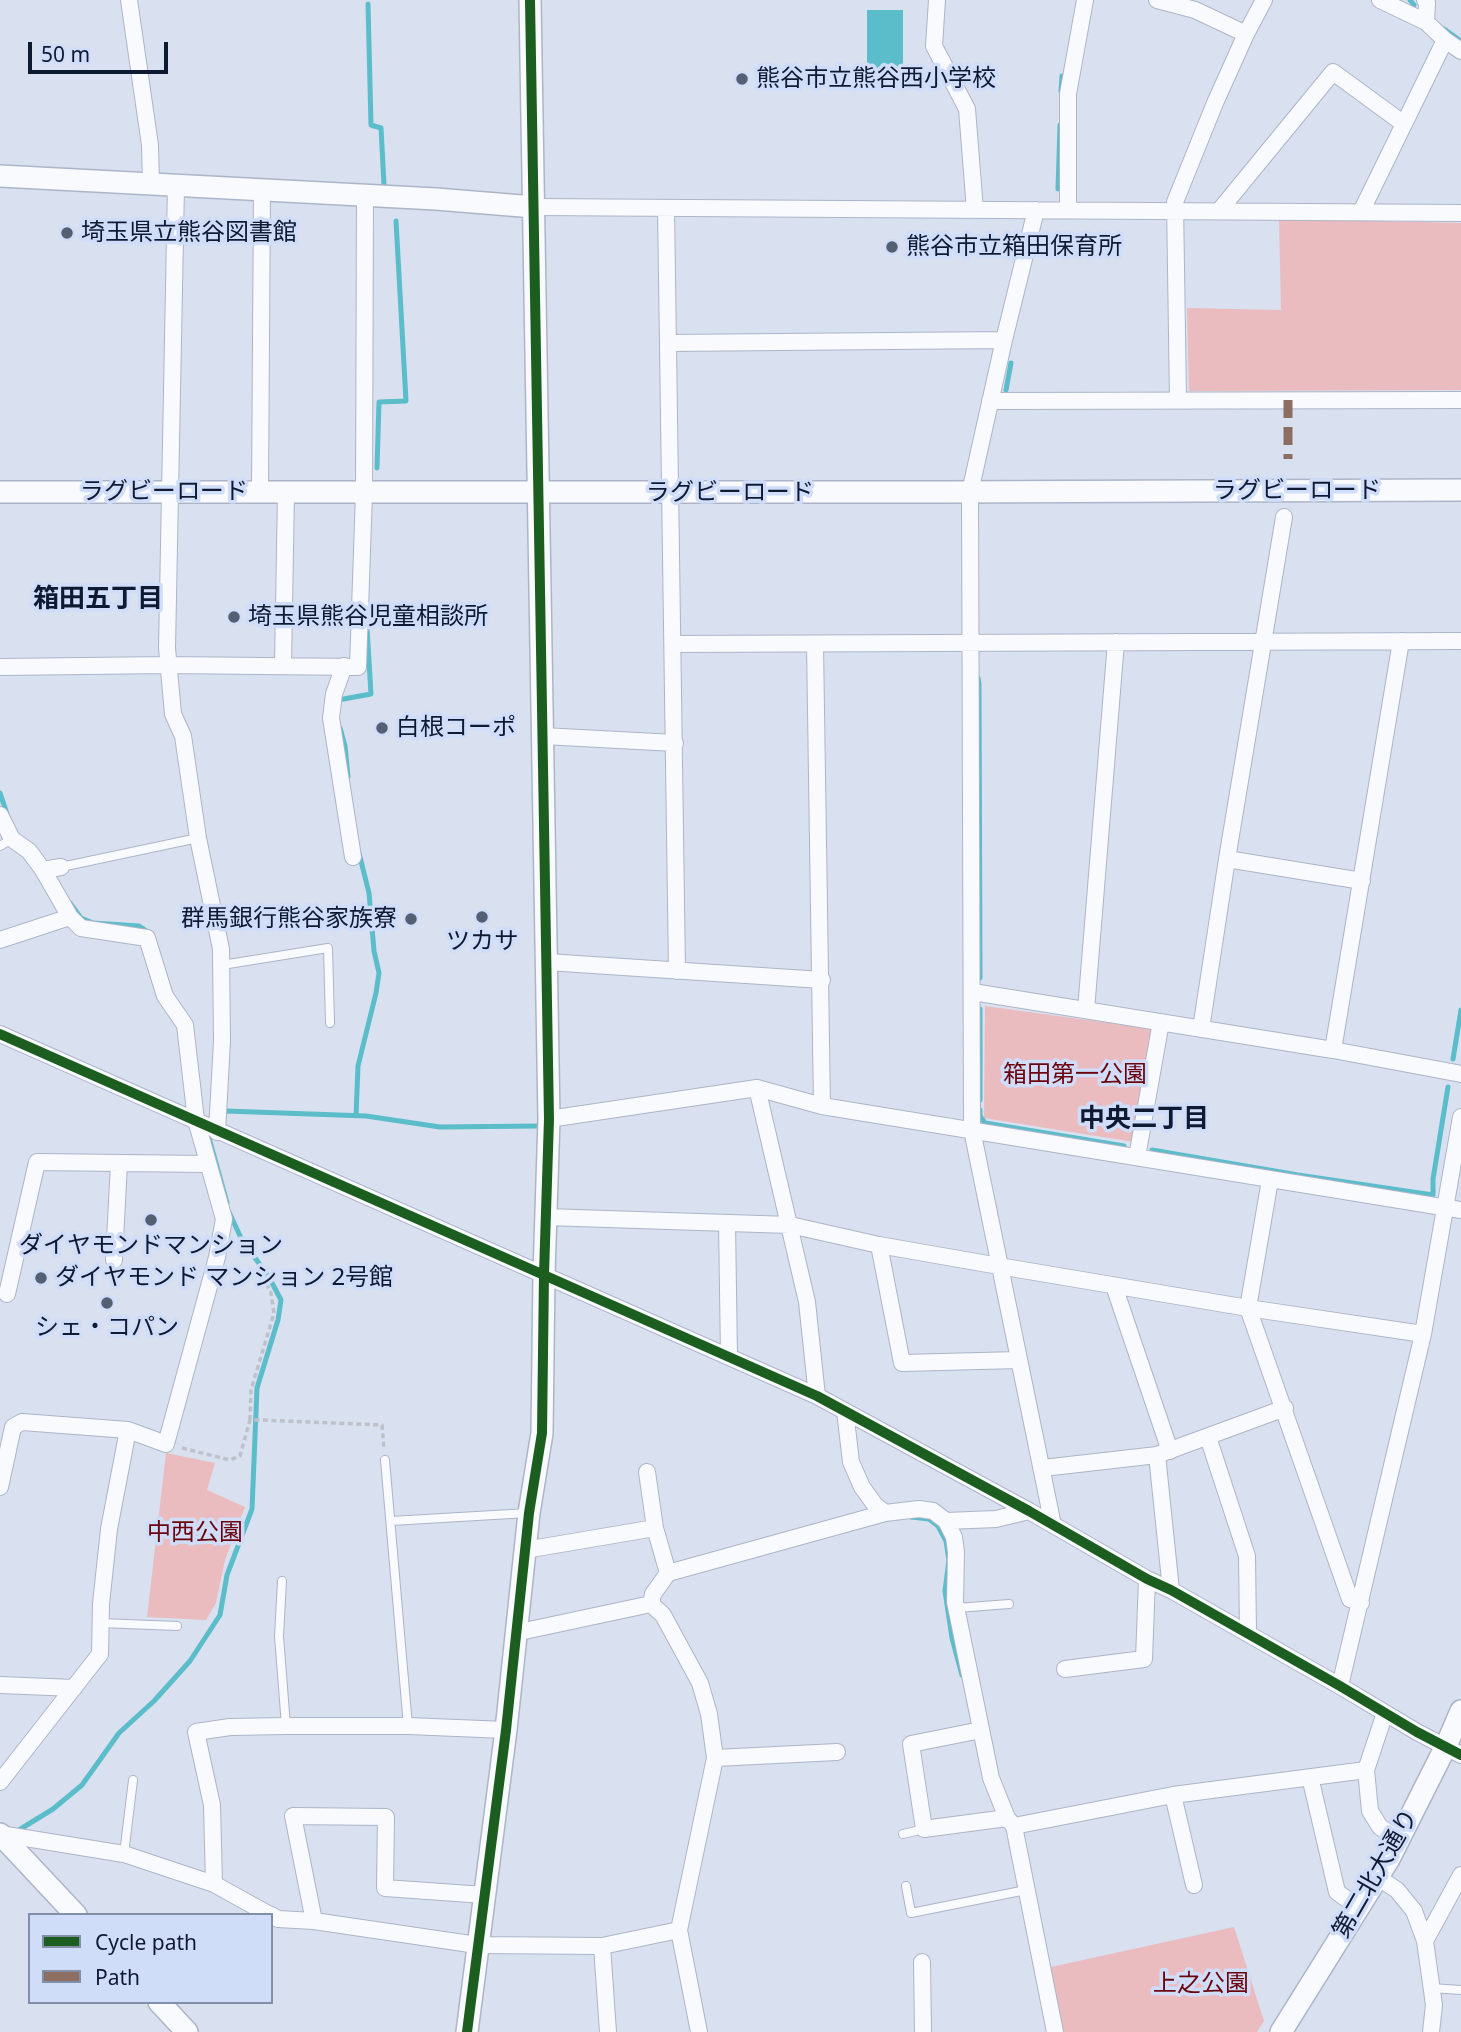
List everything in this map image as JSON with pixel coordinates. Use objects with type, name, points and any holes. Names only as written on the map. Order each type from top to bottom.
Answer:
[{"type":"street","points":[[129,0],[150,145],[151,184]]},
{"type":"street","points":[[467,2032],[506,1730],[529,1513],[542,1433],[549,1119],[530,0]]},
{"type":"street","points":[[936,0],[934,46],[967,109],[975,210]]},
{"type":"street","points":[[1068,210],[1068,94],[1085,0]]},
{"type":"street","points":[[1157,0],[1195,10],[1246,34]]},
{"type":"street","points":[[1178,400],[1175,202],[1215,103],[1264,0]]},
{"type":"street","points":[[1380,0],[1426,22],[1461,51]]},
{"type":"street","points":[[1425,0],[1426,22]]},
{"type":"street","points":[[1361,212],[1445,40]]},
{"type":"street","points":[[1219,211],[1333,72],[1404,124]]},
{"type":"street","points":[[0,176],[365,195],[534,207],[1461,213]]},
{"type":"street","points":[[176,185],[167,648],[173,713],[183,736],[198,838],[221,948],[222,1041],[217,1132]]},
{"type":"street","points":[[260,492],[262,190]]},
{"type":"street","points":[[0,667],[358,667],[364,493],[365,195]]},
{"type":"street","points":[[666,208],[677,971]]},
{"type":"street","points":[[1036,210],[1003,340],[970,492],[972,1130],[1053,1525]]},
{"type":"street","points":[[669,343],[1003,340]]},
{"type":"street","points":[[990,401],[1461,400]]},
{"type":"street","name":"ラグビーロード","points":[[0,492],[1461,490]]},
{"type":"street","points":[[283,665],[286,492]]},
{"type":"street","points":[[1201,1029],[1284,517]]},
{"type":"street","points":[[1333,1050],[1401,640]]},
{"type":"street","points":[[673,644],[1461,640]]},
{"type":"street","points":[[1086,1010],[1116,642]]},
{"type":"street","points":[[815,644],[822,1106]]},
{"type":"street","points":[[344,666],[334,694],[331,718],[353,857]]},
{"type":"street","points":[[543,736],[675,743]]},
{"type":"street","points":[[0,815],[6,842],[29,851],[44,870],[70,917],[81,928],[147,938],[164,996],[186,1025],[196,1121],[224,1219],[217,1256],[166,1444],[128,1430],[22,1422],[13,1427],[0,1487]]},
{"type":"street","points":[[1227,859],[1362,881]]},
{"type":"street","points":[[44,870],[61,867]]},
{"type":"street","points":[[0,940],[70,917]]},
{"type":"street","points":[[547,962],[822,980]]},
{"type":"street","points":[[973,992],[1461,1073]]},
{"type":"street","points":[[1137,1157],[1161,1022]]},
{"type":"street","points":[[0,1034],[817,1396],[1171,1590],[1417,1732],[1454,1750]]},
{"type":"street","points":[[549,1119],[757,1088],[822,1106],[1454,1209]]},
{"type":"street","points":[[757,1088],[807,1302],[817,1396]]},
{"type":"street","points":[[1340,1686],[1454,1209],[1461,1118]]},
{"type":"street","points":[[7,1294],[37,1162],[207,1164]]},
{"type":"street","points":[[114,1260],[119,1163]]},
{"type":"street","points":[[1270,1180],[1248,1308],[1350,1599],[1361,1603]]},
{"type":"street","points":[[546,1217],[790,1225],[879,1245],[1115,1286],[1423,1334]]},
{"type":"street","points":[[727,1223],[729,1357]]},
{"type":"street","points":[[879,1245],[902,1363],[1020,1360]]},
{"type":"street","points":[[1115,1286],[1163,1453],[1171,1590]]},
{"type":"street","points":[[1043,1468],[1163,1453],[1284,1408]]},
{"type":"street","points":[[845,1411],[851,1462],[862,1487],[875,1505],[885,1513]]},
{"type":"street","points":[[0,1782],[100,1654],[108,1529],[128,1430]]},
{"type":"street","points":[[1208,1437],[1247,1556],[1248,1633]]},
{"type":"street","points":[[647,1472],[655,1528],[668,1573]]},
{"type":"street","points":[[651,1604],[653,1594],[668,1573],[885,1513],[919,1508],[933,1511],[946,1521],[954,1537],[957,1608],[991,1777],[1010,1822],[1055,2032]]},
{"type":"street","points":[[946,1521],[996,1519],[1028,1511]]},
{"type":"street","points":[[525,1550],[655,1528]]},
{"type":"street","points":[[1065,1669],[1144,1659],[1147,1579]]},
{"type":"street","points":[[515,1633],[651,1604]]},
{"type":"street","points":[[651,1604],[663,1615],[700,1683],[709,1714],[715,1758],[679,1930],[699,2032]]},
{"type":"street","points":[[0,1685],[74,1688]]},
{"type":"street","name":"第二北大通り","points":[[1281,2032],[1454,1750],[1461,1712]]},
{"type":"street","points":[[1385,1713],[1366,1770],[1370,1811],[1380,1828],[1398,1839]]},
{"type":"street","points":[[214,1884],[212,1805],[196,1732],[230,1727],[286,1726],[408,1726],[506,1730]]},
{"type":"street","points":[[981,1730],[911,1744],[924,1829],[1010,1822],[1173,1795],[1366,1770]]},
{"type":"street","points":[[715,1758],[837,1752]]},
{"type":"street","points":[[1310,1776],[1337,1892],[1358,1907]]},
{"type":"street","points":[[1173,1795],[1194,1885]]},
{"type":"street","points":[[314,1921],[293,1816],[386,1816],[385,1888],[484,1895]]},
{"type":"street","points":[[7,1838],[124,1854],[214,1884],[267,1913]]},
{"type":"street","points":[[7,1838],[74,1913]]},
{"type":"street","points":[[1425,1941],[1461,1875]]},
{"type":"street","points":[[1377,1877],[1397,1890],[1414,1911],[1425,1941],[1434,2006],[1431,2032]]},
{"type":"street","points":[[273,1916],[278,1919],[314,1921],[477,1945],[601,1946],[679,1930]]},
{"type":"street","points":[[601,1946],[608,2032]]},
{"type":"street","points":[[922,1962],[923,2032]]},
{"type":"street","points":[[161,2004],[187,2032]]},
{"type":"lane","points":[[61,867],[198,838]]},
{"type":"lane","points":[[222,965],[328,948],[330,1023]]},
{"type":"lane","points":[[385,1460],[408,1726]]},
{"type":"lane","points":[[391,1521],[529,1513]]},
{"type":"lane","points":[[282,1581],[279,1636],[286,1726]]},
{"type":"lane","points":[[957,1608],[1009,1604]]},
{"type":"lane","points":[[100,1623],[177,1626]]},
{"type":"lane","points":[[124,1854],[133,1780]]},
{"type":"lane","points":[[903,1833],[924,1829]]},
{"type":"lane","points":[[906,1886],[911,1913],[1026,1890]]},
{"type":"lane","points":[[1432,1988],[1461,1990]]},
{"type":"path","points":[[166,1444],[230,1460],[240,1456],[250,1421],[251,1390],[274,1313],[271,1293],[260,1271]]},
{"type":"path","points":[[250,1421],[382,1425],[385,1460]]},
{"type":"green space","points":[[1279,219],[1461,223],[1461,390],[1189,391],[1187,308],[1281,310]]},
{"type":"green space","name":"箱田第一公園","points":[[985,1006],[1153,1029],[1134,1142],[984,1118]]},
{"type":"green space","name":"中西公園","points":[[166,1453],[215,1463],[207,1490],[245,1507],[225,1560],[216,1603],[206,1620],[147,1617]]},
{"type":"green space","name":"上之公園","points":[[1234,1927],[1264,2021],[1257,2032],[1063,2032],[1051,1967]]},
{"type":"water","points":[[867,10],[903,10],[903,81],[867,81]]},
{"type":"waterway","points":[[1410,0],[1414,5]]},
{"type":"waterway","points":[[368,4],[371,125],[381,128],[384,185]]},
{"type":"waterway","points":[[1444,29],[1461,41]]},
{"type":"waterway","points":[[1061,91],[1062,76]]},
{"type":"waterway","points":[[1058,189],[1060,125]]},
{"type":"waterway","points":[[377,468],[379,402],[406,401],[396,221]]},
{"type":"waterway","points":[[1006,390],[1011,363]]},
{"type":"waterway","points":[[338,701],[371,694],[367,628]]},
{"type":"waterway","points":[[978,678],[980,978]]},
{"type":"waterway","points":[[340,728],[348,777]]},
{"type":"waterway","points":[[0,793],[8,817]]},
{"type":"waterway","points":[[356,1116],[358,1066],[379,973],[374,951],[369,893],[359,853]]},
{"type":"waterway","points":[[70,903],[81,918],[93,923],[139,926],[148,932]]},
{"type":"waterway","points":[[980,1009],[980,1100]]},
{"type":"waterway","points":[[1453,1059],[1461,1010]]},
{"type":"waterway","points":[[1152,1150],[1433,1195],[1433,1179],[1448,1087]]},
{"type":"waterway","points":[[980,1110],[980,1116],[985,1123],[1124,1146]]},
{"type":"waterway","points":[[226,1111],[366,1116],[440,1127],[538,1126]]},
{"type":"waterway","points":[[209,1138],[227,1203]]},
{"type":"waterway","points":[[14,1833],[53,1809],[82,1785],[119,1733],[154,1701],[190,1661],[220,1615],[227,1575],[252,1509],[257,1388],[278,1320],[281,1300],[270,1279],[241,1238],[229,1212]]},
{"type":"waterway","points":[[911,1517],[929,1519],[938,1526],[946,1541],[949,1560],[945,1591],[952,1638],[962,1675]]},
{"type":"marked path","points":[[1288,400],[1288,459]]},
{"type":"cycle path","points":[[467,2032],[506,1730],[529,1513],[542,1433],[549,1119],[530,0]]},
{"type":"cycle path","points":[[0,1034],[817,1396],[1171,1590],[1461,1755]]},
{"type":"place","name":"熊谷市立熊谷西小学校","points":[[742,79]]},
{"type":"place","name":"埼玉県立熊谷図書館","points":[[67,233]]},
{"type":"place","name":"熊谷市立箱田保育所","points":[[892,247]]},
{"type":"place","name":"埼玉県熊谷児童相談所","points":[[234,617]]},
{"type":"place","name":"白根コーポ","points":[[382,728]]},
{"type":"place","name":"ツカサ","points":[[482,917]]},
{"type":"place","name":"群馬銀行熊谷家族寮","points":[[411,919]]},
{"type":"place","name":"ダイヤモンドマンション","points":[[151,1220]]},
{"type":"place","name":"ダイヤモンド マンション 2号館","points":[[41,1278]]},
{"type":"place","name":"シェ・コパン","points":[[107,1303]]},
{"type":"district","name":"箱田五丁目","points":[[98,600]]},
{"type":"district","name":"中央二丁目","points":[[1144,1120]]}]
